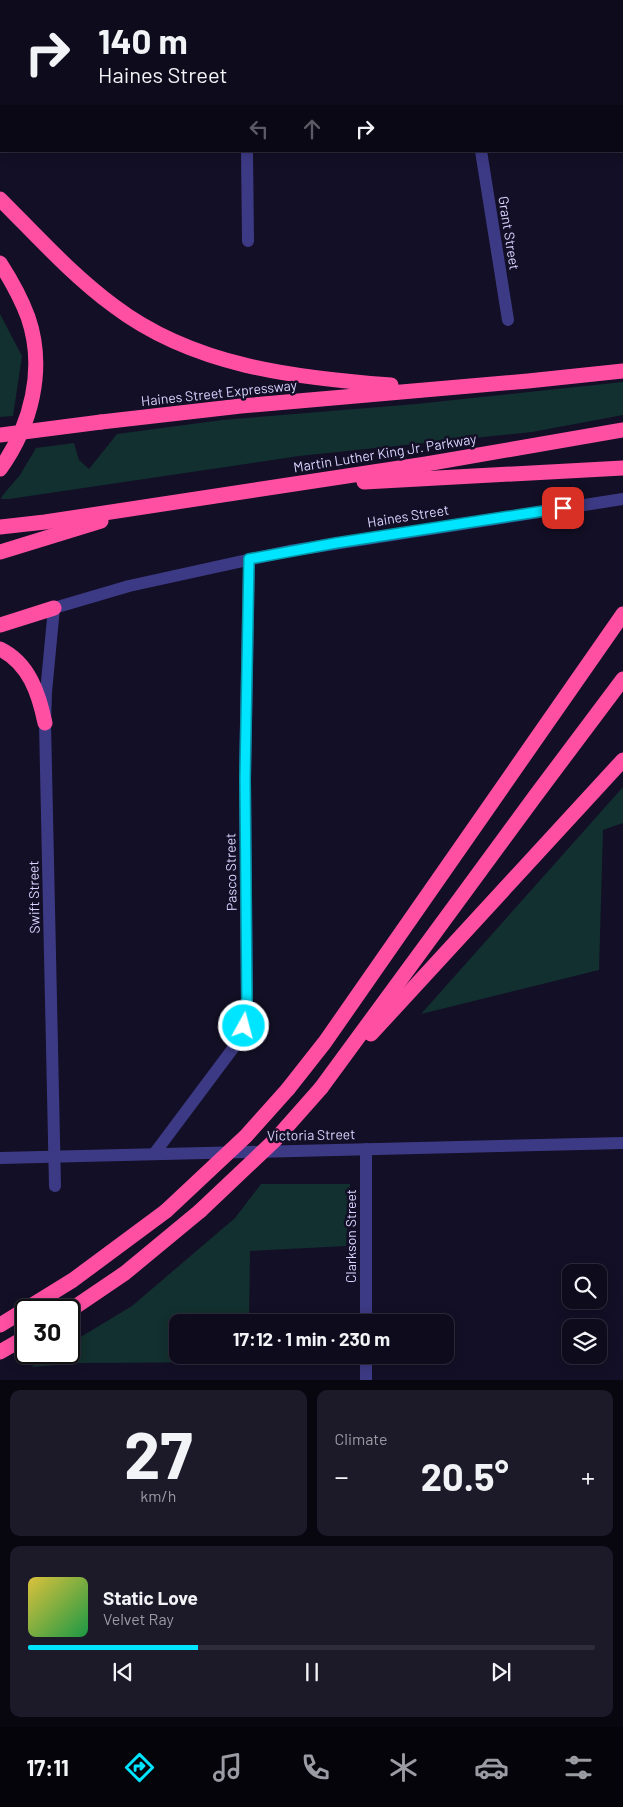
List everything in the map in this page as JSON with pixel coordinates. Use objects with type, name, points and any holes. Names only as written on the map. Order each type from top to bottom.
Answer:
[{"type":"highway","points":[[0,199],[69,268],[129,317],[178,343],[231,362],[270,371],[343,381],[443,388],[604,374],[623,370]]},
{"type":"highway","points":[[0,263],[18,294],[29,319],[36,369],[33,395],[26,421],[16,445],[0,469]]},
{"type":"highway","name":"Haines Street Expressway","points":[[0,435],[241,406],[443,388]]},
{"type":"highway","name":"Martin Luther King Jr. Parkway","points":[[152,506],[426,464],[623,430]]},
{"type":"highway","points":[[273,487],[623,468]]},
{"type":"highway","points":[[0,529],[152,506]]},
{"type":"highway","points":[[0,552],[152,506]]},
{"type":"highway","points":[[0,626],[54,608]]},
{"type":"highway","points":[[0,1325],[72,1280],[166,1211],[218,1164],[288,1089],[325,1042],[623,614]]},
{"type":"highway","points":[[0,649],[17,661],[30,678],[38,696],[46,723]]},
{"type":"highway","points":[[322,1088],[623,679]]},
{"type":"highway","points":[[80,1304],[125,1273],[200,1211],[275,1140],[623,760]]},
{"type":"highway","points":[[0,1352],[15,1344]]},
{"type":"street","points":[[247,152],[248,241]]},
{"type":"street","name":"Grant Street","points":[[481,152],[508,320]]},
{"type":"street","name":"Haines Street","points":[[54,608],[122,588],[249,559],[336,543],[623,499]]},
{"type":"street","name":"Pasco Street","points":[[154,1154],[237,1043],[244,1026],[247,1008],[245,779],[249,559]]},
{"type":"street","name":"Swift Street","points":[[54,608],[46,692],[46,723],[55,1186]]},
{"type":"street","name":"Victoria Street","points":[[0,1158],[623,1142]]},
{"type":"street","name":"Clarkson Street","points":[[366,1149],[366,1314]]},
{"type":"street","points":[[366,1364],[366,1380]]},
{"type":"green space","points":[[0,314],[22,356],[13,416],[0,417]]},
{"type":"green space","points":[[623,382],[623,415],[532,432],[299,456],[1,499],[20,475],[36,448],[74,443],[79,460],[89,469],[117,434],[222,420],[416,404]]},
{"type":"green space","points":[[623,787],[623,823],[603,830],[599,970],[421,1014]]},
{"type":"green space","points":[[261,1184],[350,1184],[346,1246],[250,1251],[249,1314],[169,1314],[169,1362],[80,1363],[80,1337],[132,1306],[235,1218]]},
{"type":"green space","points":[[36,1364],[68,1364],[31,1367]]},
{"type":"route","points":[[244,1026],[247,1008],[245,779],[249,559],[336,543],[563,508]]}]
